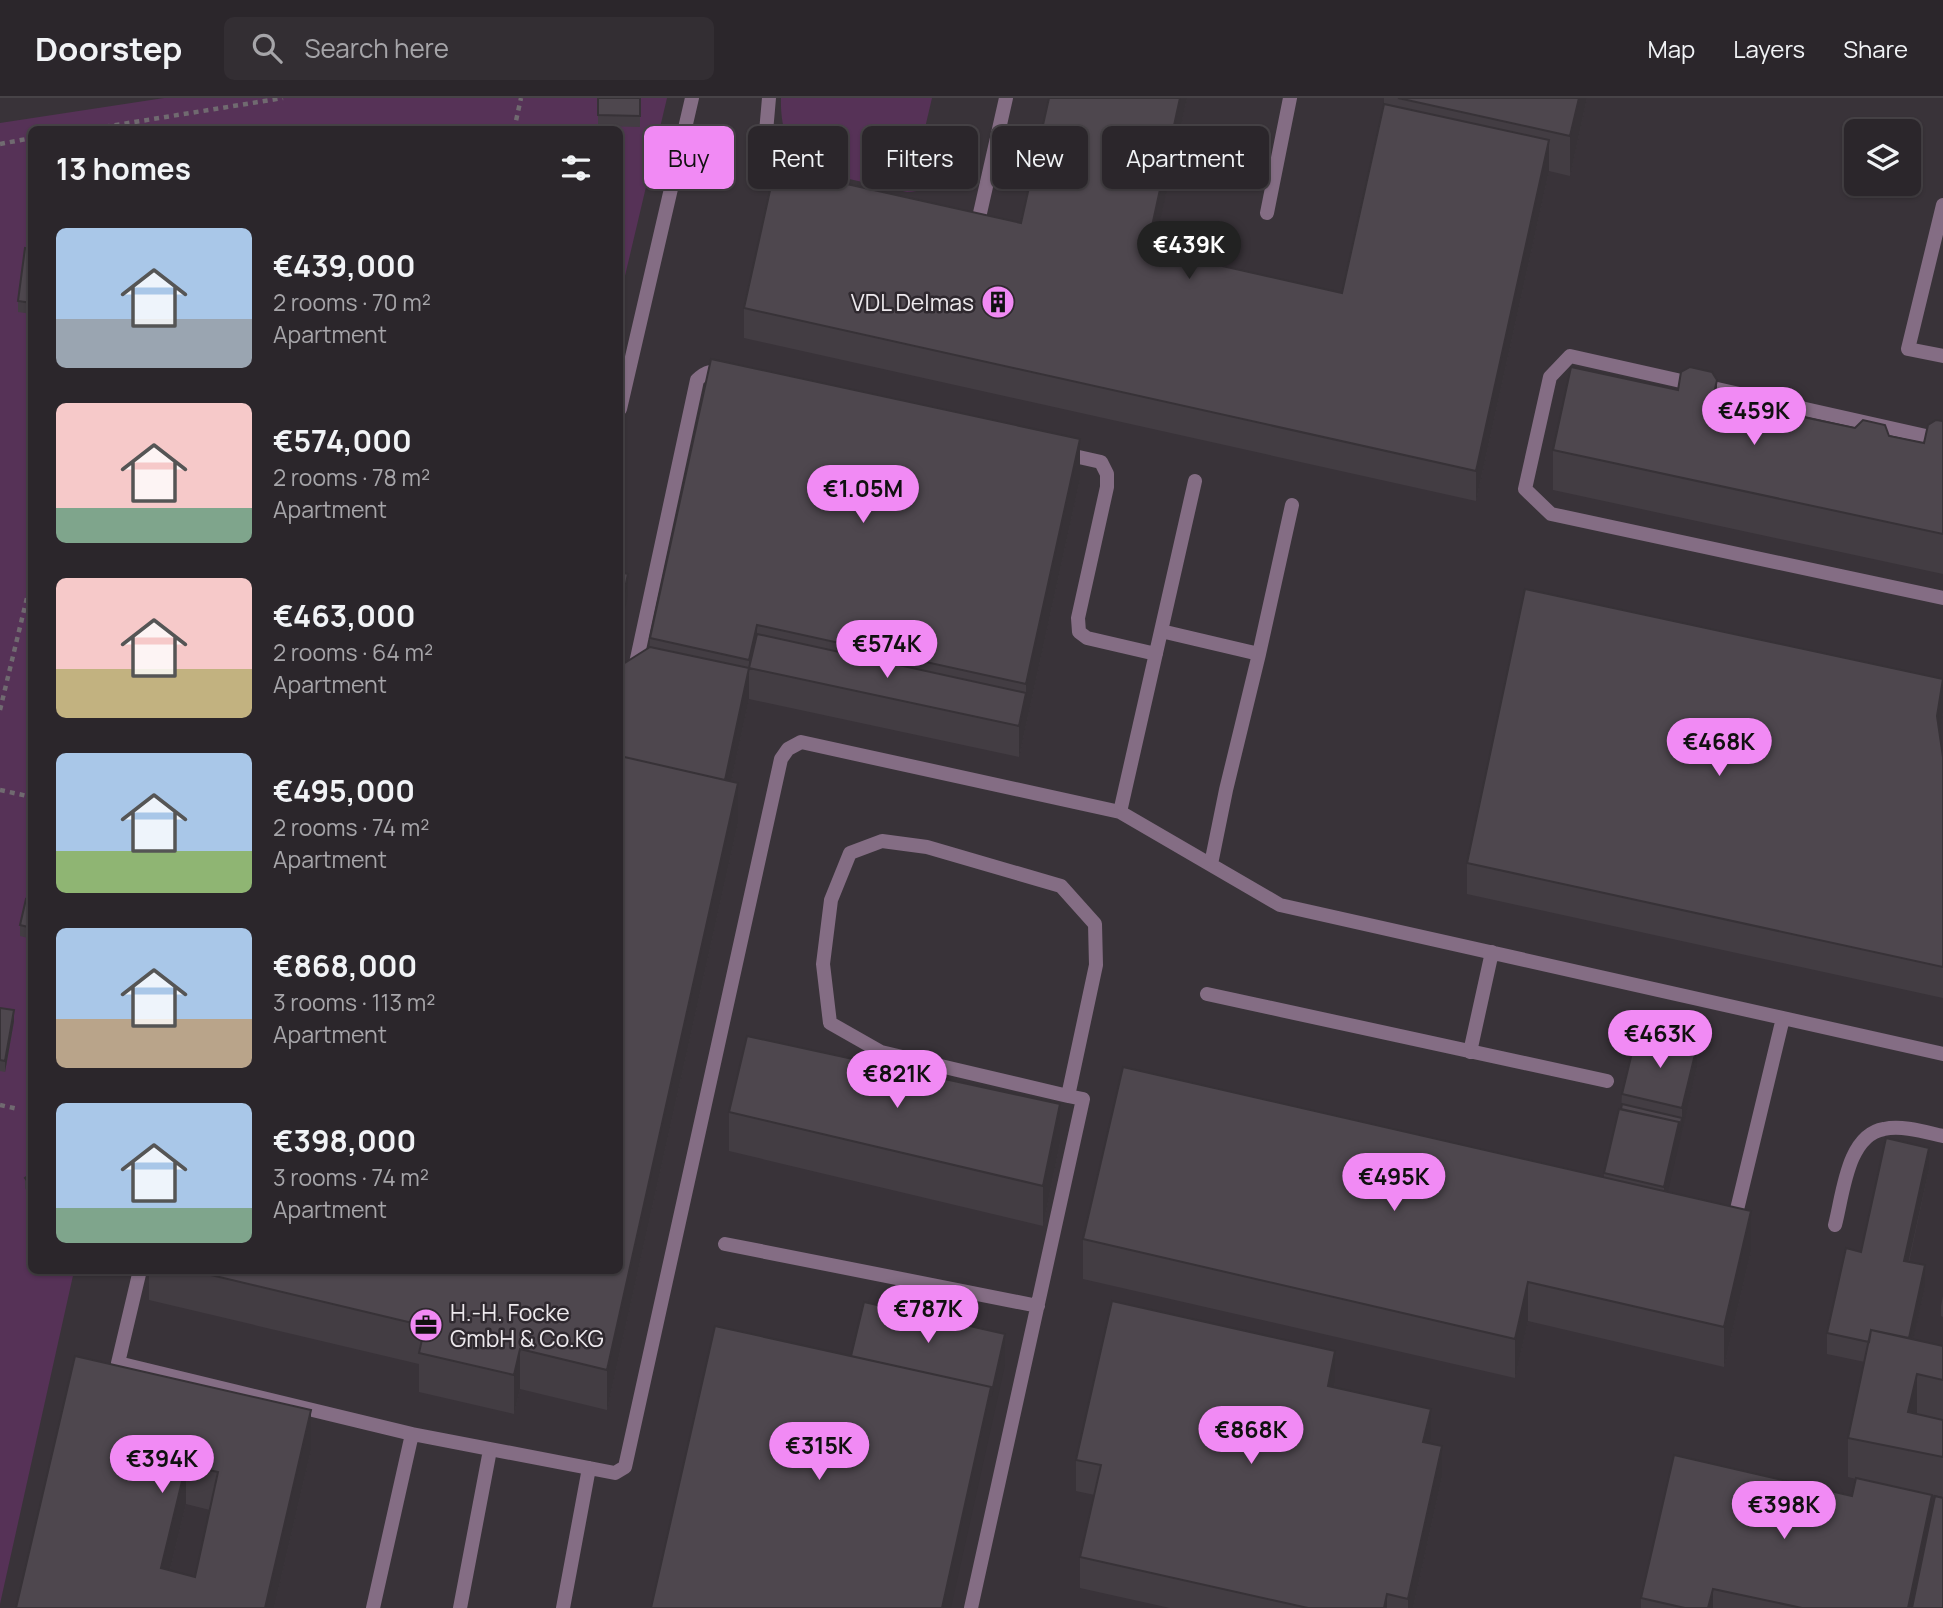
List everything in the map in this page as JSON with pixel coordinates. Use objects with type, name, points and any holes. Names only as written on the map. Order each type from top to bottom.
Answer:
[{"type":"lane","points":[[623,397],[692,98]]},
{"type":"lane","points":[[767,126],[769,98]]},
{"type":"lane","points":[[951,216],[978,222],[1006,98]]},
{"type":"lane","points":[[1268,213],[1290,98]]},
{"type":"lane","points":[[1943,205],[1908,349],[1943,356]]},
{"type":"lane","points":[[1943,440],[1570,356],[1550,377],[1525,489],[1551,514],[1943,598]]},
{"type":"lane","points":[[623,676],[635,668],[697,380],[704,373],[715,371],[741,377]]},
{"type":"lane","points":[[1047,449],[1101,462],[1107,474],[1107,487],[1077,618],[1079,632],[1087,638],[1156,654]]},
{"type":"lane","points":[[1121,812],[1195,481]]},
{"type":"lane","points":[[1212,864],[1226,790],[1292,505]]},
{"type":"lane","points":[[1161,631],[1259,654]]},
{"type":"lane","points":[[138,1274],[118,1363],[412,1434],[589,1468],[615,1472],[625,1467],[781,758],[788,749],[801,742],[1121,812],[1280,905],[1943,1054]]},
{"type":"lane","points":[[971,1608],[1083,1099],[1068,1096],[881,1052],[830,1023],[823,964],[831,900],[850,852],[882,841],[941,851],[1061,886],[1095,924],[1096,965],[1068,1096]]},
{"type":"lane","points":[[1470,1052],[1492,952]]},
{"type":"lane","points":[[1207,993],[1607,1081]]},
{"type":"lane","points":[[1734,1222],[1783,1018]]},
{"type":"lane","points":[[1835,1225],[1854,1152],[1866,1135],[1884,1128],[1916,1130],[1943,1136]]},
{"type":"lane","points":[[725,1244],[1038,1306]]},
{"type":"lane","points":[[373,1608],[412,1434]]},
{"type":"lane","points":[[460,1608],[491,1450]]},
{"type":"lane","points":[[563,1608],[589,1468]]},
{"type":"path","points":[[109,126],[283,98]]},
{"type":"path","points":[[515,126],[521,98]]},
{"type":"path","points":[[138,126],[139,121]]},
{"type":"path","points":[[0,144],[28,139]]},
{"type":"path","points":[[0,710],[28,594]]},
{"type":"path","points":[[0,790],[28,796]]},
{"type":"path","points":[[0,1105],[18,1109]]},
{"type":"shaded area","points":[[164,98],[667,98],[660,126],[644,126],[646,189],[623,284],[623,126],[28,126],[28,1274],[73,1274],[0,1604],[0,123]]},
{"type":"shaded area","points":[[781,98],[932,98],[925,126],[862,126],[862,182],[848,179],[848,126],[784,126]]},
{"type":"shaded area","points":[[894,189],[925,189],[917,191]]},
{"type":"building","points":[[598,98],[640,98],[640,116],[598,115]]},
{"type":"building","name":"VDL Delmas","points":[[1049,98],[1180,98],[1174,126],[1102,126],[1102,189],[1160,189],[1147,249],[1342,293],[1384,104],[1549,140],[1476,471],[744,308],[770,189],[848,189],[848,184],[1021,223],[1029,189],[1088,189],[1088,126],[1043,126]]},
{"type":"building","points":[[1398,98],[1579,98],[1570,136]]},
{"type":"building","points":[[25,248],[28,248],[28,302],[18,301]]},
{"type":"building","points":[[711,359],[1080,439],[1026,684],[757,625],[749,660],[650,638]]},
{"type":"building","points":[[1571,367],[1678,390],[1681,372],[1690,367],[1712,372],[1717,380],[1713,398],[1748,405],[1756,398],[1779,402],[1783,413],[1855,428],[1863,420],[1885,425],[1889,436],[1924,443],[1928,425],[1936,420],[1943,421],[1943,534],[1553,450]]},
{"type":"building","points":[[623,573],[628,574],[623,598]]},
{"type":"building","points":[[1525,589],[1943,679],[1937,716],[1943,757],[1943,967],[1467,863]]},
{"type":"building","points":[[757,634],[1026,693],[1019,726],[749,668]]},
{"type":"building","points":[[650,647],[749,668],[725,780],[623,757],[623,664]]},
{"type":"building","points":[[623,757],[738,783],[607,1370],[520,1349],[514,1375],[419,1353],[425,1326],[207,1274],[623,1274]]},
{"type":"building","points":[[26,899],[28,899],[28,927],[20,925]]},
{"type":"building","points":[[0,1008],[14,1010],[5,1061],[0,1060]]},
{"type":"building","points":[[1637,1032],[1697,1046],[1682,1108],[1622,1094]]},
{"type":"building","points":[[747,1036],[1060,1104],[1043,1186],[729,1112]]},
{"type":"building","points":[[1123,1067],[1751,1211],[1724,1327],[1528,1282],[1515,1339],[1083,1239]]},
{"type":"building","points":[[1622,1104],[1682,1118],[1679,1132],[1679,1122],[1621,1109]]},
{"type":"building","points":[[1619,1109],[1679,1122],[1664,1187],[1604,1173]]},
{"type":"building","points":[[1886,1138],[1929,1148],[1904,1261],[1925,1265],[1909,1338],[1871,1330],[1869,1342],[1827,1333],[1846,1248],[1861,1252]]},
{"type":"building","points":[[1112,1301],[1335,1351],[1328,1386],[1431,1409],[1423,1442],[1442,1446],[1408,1599],[1387,1594],[1384,1608],[1308,1608],[1080,1557],[1101,1465],[1076,1460]]},
{"type":"building","points":[[864,1302],[1005,1334],[991,1396],[991,1387],[851,1356]]},
{"type":"building","points":[[715,1326],[991,1387],[942,1608],[651,1608]]},
{"type":"building","points":[[1871,1330],[1943,1346],[1943,1380],[1917,1374],[1908,1412],[1943,1420],[1943,1457],[1848,1438]]},
{"type":"building","points":[[75,1356],[311,1410],[265,1608],[16,1608]],"holes":[[[186,1465],[218,1472],[195,1577],[161,1568]]]},
{"type":"building","points":[[1674,1455],[1852,1496],[1856,1478],[1932,1495],[1908,1608],[1802,1608],[1713,1589],[1708,1608],[1685,1608],[1641,1598]]},
{"type":"building","points":[[1935,1496],[1943,1498],[1943,1608],[1912,1608]]},
{"type":"place","name":"VDL Delmas","points":[[998,302]]},
{"type":"place","name":"H.-H. Focke GmbH & Co.KG","points":[[426,1325]]}]
